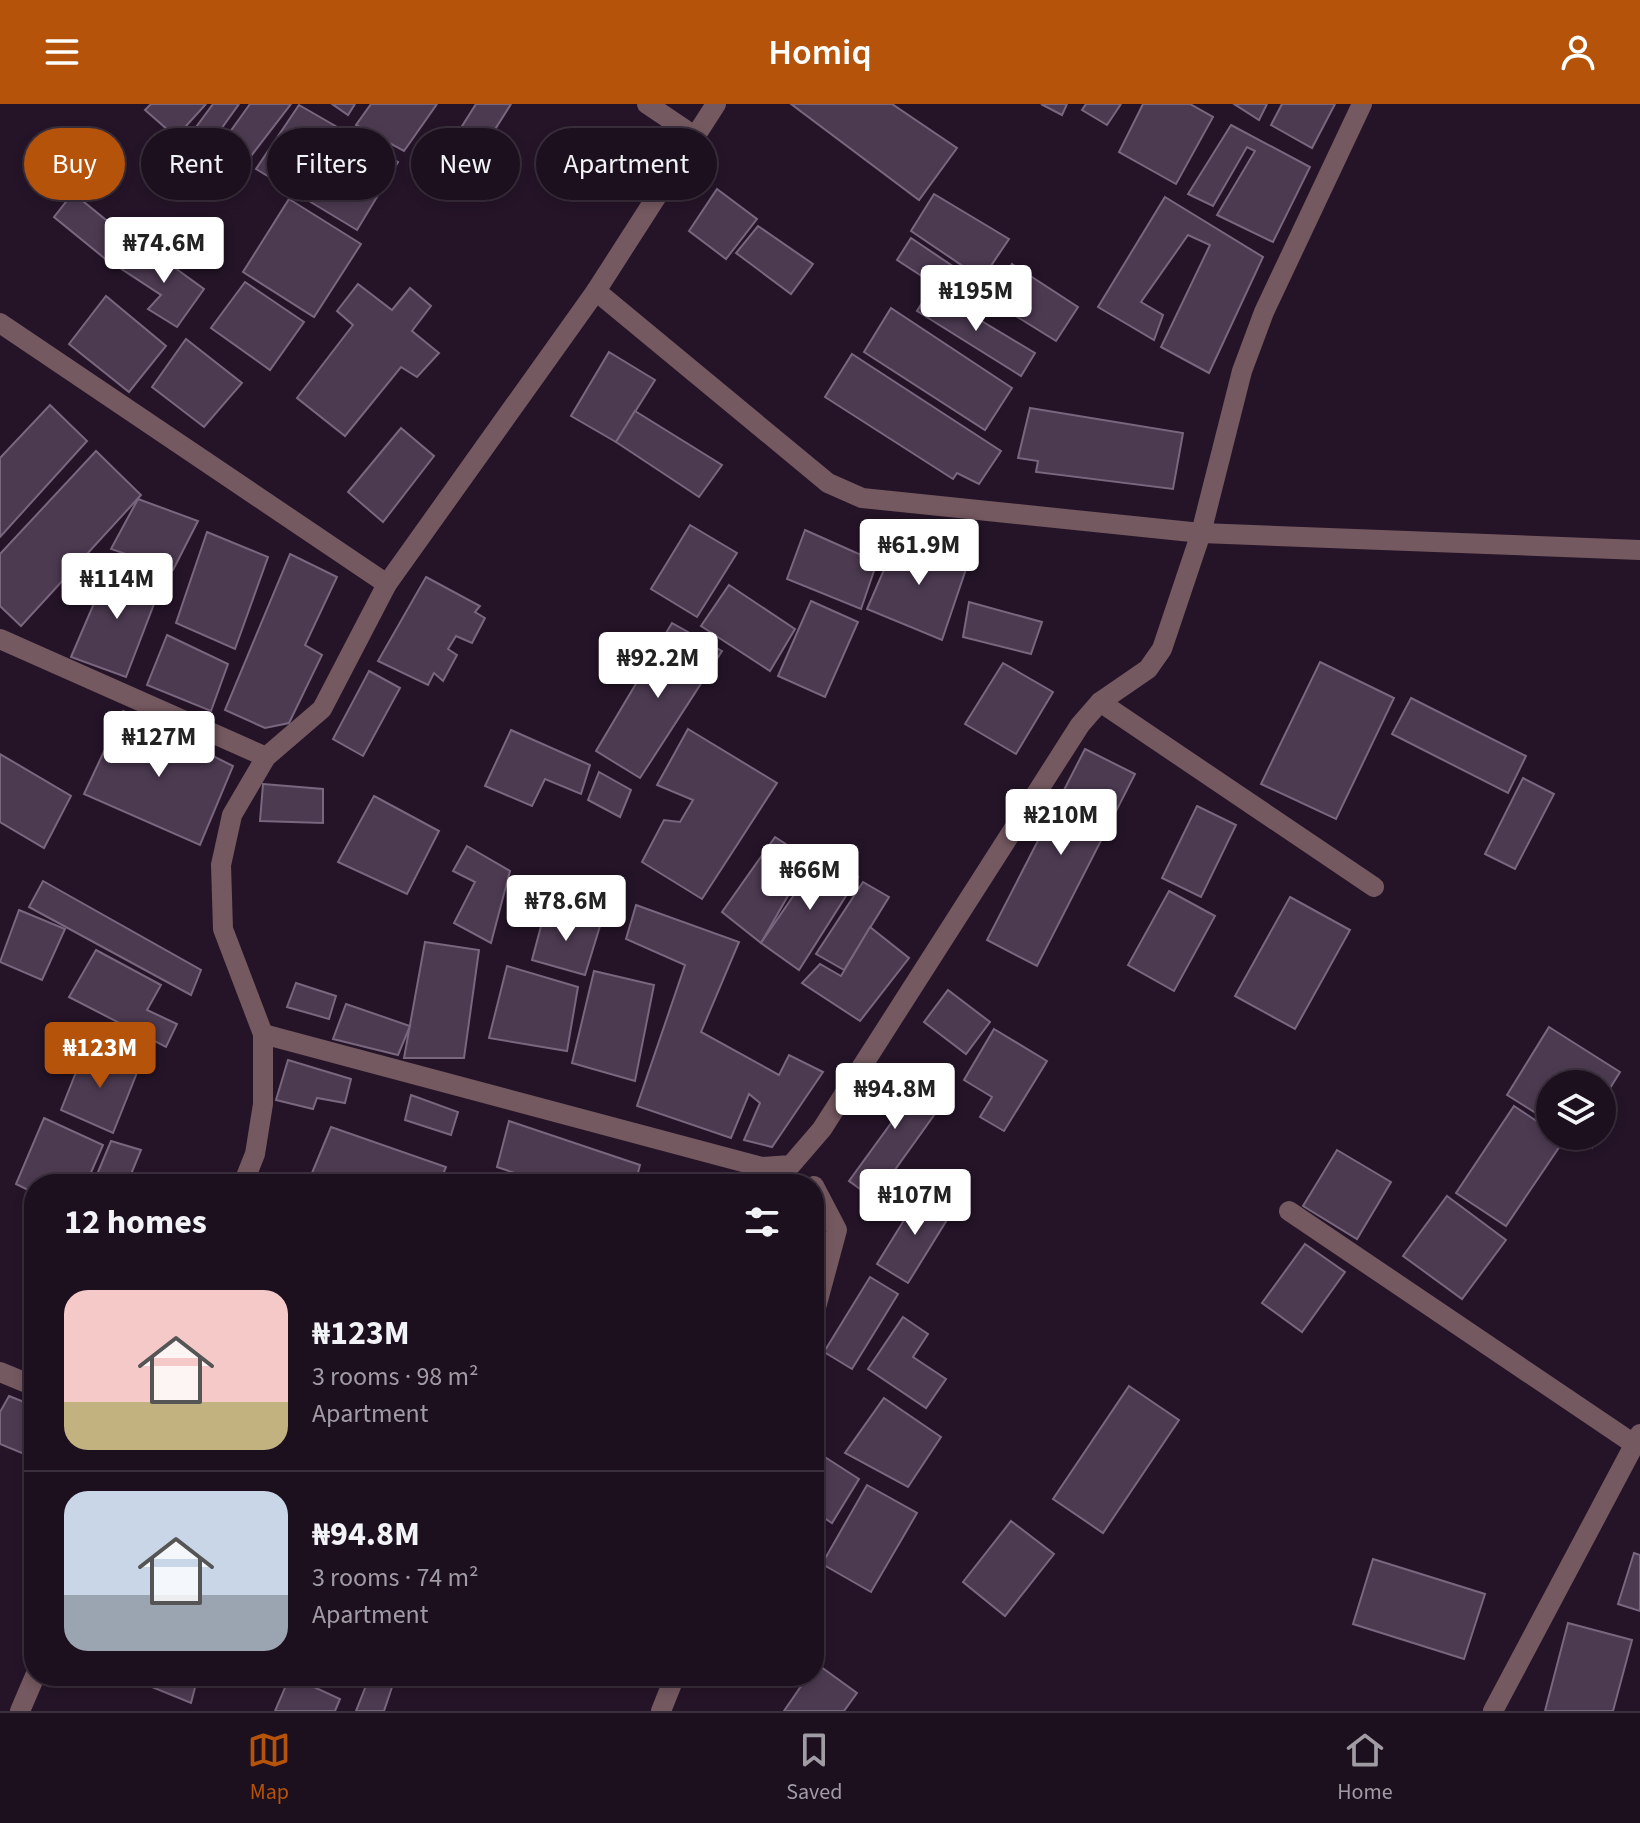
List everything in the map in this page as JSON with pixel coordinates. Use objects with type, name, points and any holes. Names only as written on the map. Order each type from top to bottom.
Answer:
[{"type":"street","points":[[647,104],[683,128]]},
{"type":"street","points":[[701,128],[716,104]]},
{"type":"street","points":[[263,1034],[762,1167],[791,1165],[822,1129],[1080,725],[1100,702],[1148,669],[1162,649],[1201,533],[1242,371],[1264,312],[1362,104]]},
{"type":"street","points":[[247,1174],[255,1154],[263,1104],[263,1034],[223,929],[221,865],[232,815],[266,757],[322,709],[387,584],[596,291],[655,200]]},
{"type":"street","points":[[596,291],[828,483],[862,498],[1201,533],[1640,550]]},
{"type":"street","points":[[0,323],[387,584]]},
{"type":"street","points":[[0,639],[266,757]]},
{"type":"street","points":[[1100,702],[1374,887]]},
{"type":"street","points":[[791,1165],[801,1174]]},
{"type":"street","points":[[824,1206],[837,1230],[824,1278]]},
{"type":"street","points":[[1289,1211],[1637,1439],[1493,1711]]},
{"type":"street","points":[[0,1372],[24,1382]]},
{"type":"street","points":[[20,1711],[31,1686]]},
{"type":"street","points":[[661,1711],[671,1686]]},
{"type":"building","points":[[151,104],[206,104],[184,128],[166,128],[145,110]]},
{"type":"building","points":[[213,104],[239,104],[222,128],[195,128]]},
{"type":"building","points":[[250,104],[291,104],[273,128],[267,128],[267,135],[251,156],[251,128],[233,128]]},
{"type":"building","points":[[332,104],[355,104],[348,115]]},
{"type":"building","points":[[371,104],[437,104],[420,128],[411,128],[411,141],[404,151],[395,146],[395,128],[362,128],[356,125]]},
{"type":"building","points":[[476,104],[511,104],[496,128],[461,128]]},
{"type":"building","points":[[791,104],[892,104],[957,148],[919,200]]},
{"type":"building","points":[[1041,104],[1067,104],[1062,115]]},
{"type":"building","points":[[1086,104],[1121,104],[1107,125],[1082,110]]},
{"type":"building","points":[[1143,104],[1190,104],[1213,117],[1176,184],[1119,152]]},
{"type":"building","points":[[1234,104],[1267,104],[1259,120]]},
{"type":"building","points":[[1282,104],[1335,104],[1312,148],[1271,125]]},
{"type":"building","points":[[299,105],[339,128],[284,128]]},
{"type":"building","points":[[1231,125],[1310,167],[1273,242],[1217,215],[1255,151],[1247,147],[1213,206],[1188,194]]},
{"type":"building","points":[[267,153],[267,176],[256,169]]},
{"type":"building","points":[[717,189],[757,219],[726,259],[689,231],[710,200],[717,200]]},
{"type":"building","points":[[934,194],[1009,239],[982,279],[911,231]]},
{"type":"building","points":[[1165,197],[1263,257],[1209,373],[1161,347],[1210,245],[1188,235],[1141,302],[1163,315],[1154,340],[1098,307]]},
{"type":"building","points":[[67,200],[82,200],[133,242],[114,266],[54,217]]},
{"type":"building","points":[[288,200],[361,244],[314,317],[243,272]]},
{"type":"building","points":[[307,200],[375,200],[357,230]]},
{"type":"building","points":[[758,226],[813,264],[791,294],[736,253]]},
{"type":"building","points":[[911,238],[981,285],[968,306],[897,260]]},
{"type":"building","points":[[142,244],[204,289],[177,327],[148,309],[161,295],[120,268]]},
{"type":"building","points":[[1012,264],[1078,307],[1056,341],[990,300]]},
{"type":"building","points":[[245,282],[304,322],[270,370],[211,328]]},
{"type":"building","points":[[358,284],[392,310],[410,288],[431,306],[412,331],[439,353],[417,377],[401,367],[345,436],[297,398],[353,325],[337,311]]},
{"type":"building","points":[[930,290],[1035,353],[1021,376],[917,311]]},
{"type":"building","points":[[106,296],[166,346],[129,392],[69,344]]},
{"type":"building","points":[[891,308],[1012,388],[985,430],[864,352]]},
{"type":"building","points":[[186,339],[242,383],[204,427],[152,387]]},
{"type":"building","points":[[609,352],[655,380],[616,442],[571,416]]},
{"type":"building","points":[[852,354],[1001,451],[979,484],[957,473],[953,479],[825,397]]},
{"type":"building","points":[[50,405],[87,441],[0,537],[0,458]]},
{"type":"building","points":[[1030,408],[1183,433],[1173,489],[1036,472],[1038,461],[1018,458]]},
{"type":"building","points":[[635,411],[722,465],[699,497],[616,442]]},
{"type":"building","points":[[401,428],[434,456],[383,522],[348,492]]},
{"type":"building","points":[[96,451],[141,495],[21,626],[0,606],[0,554]]},
{"type":"building","points":[[138,499],[198,521],[173,570],[111,549]]},
{"type":"building","points":[[690,525],[737,553],[697,617],[651,589]]},
{"type":"building","points":[[805,530],[877,562],[861,609],[787,579]]},
{"type":"building","points":[[207,532],[268,557],[235,649],[176,623]]},
{"type":"building","points":[[899,535],[968,563],[942,640],[867,609]]},
{"type":"building","points":[[290,554],[337,577],[305,645],[322,655],[289,723],[265,728],[225,710]]},
{"type":"building","points":[[110,566],[162,583],[126,677],[71,657]]},
{"type":"building","points":[[426,577],[480,606],[475,612],[485,618],[472,643],[456,636],[448,649],[457,655],[443,681],[434,673],[428,685],[378,661]]},
{"type":"building","points":[[729,585],[795,629],[770,671],[701,626]]},
{"type":"building","points":[[811,601],[858,622],[825,697],[778,676]]},
{"type":"building","points":[[969,602],[1042,622],[1031,654],[963,637]]},
{"type":"building","points":[[672,623],[722,651],[640,778],[596,751]]},
{"type":"building","points":[[167,635],[228,664],[211,711],[147,685]]},
{"type":"building","points":[[1320,662],[1394,698],[1336,819],[1261,784]]},
{"type":"building","points":[[1003,663],[1053,692],[1016,754],[965,724]]},
{"type":"building","points":[[369,671],[400,688],[363,756],[333,739]]},
{"type":"building","points":[[1411,698],[1526,756],[1508,793],[1392,734]]},
{"type":"building","points":[[123,711],[233,766],[200,845],[84,794]]},
{"type":"building","points":[[688,729],[777,783],[702,899],[642,862],[664,820],[680,822],[693,800],[657,785]]},
{"type":"building","points":[[511,730],[590,765],[581,794],[545,779],[532,806],[485,786]]},
{"type":"building","points":[[1085,749],[1135,774],[1037,966],[987,940]]},
{"type":"building","points":[[0,754],[71,796],[44,848],[0,822]]},
{"type":"building","points":[[599,772],[631,790],[620,817],[588,800]]},
{"type":"building","points":[[1523,778],[1554,794],[1515,869],[1485,854]]},
{"type":"building","points":[[263,784],[323,789],[323,823],[260,821]]},
{"type":"building","points":[[374,796],[439,831],[407,894],[338,862]]},
{"type":"building","points":[[1197,806],[1236,825],[1201,897],[1162,878]]},
{"type":"building","points":[[775,837],[809,859],[761,943],[722,912]]},
{"type":"building","points":[[467,846],[510,871],[491,943],[454,923],[475,882],[453,871]]},
{"type":"building","points":[[822,854],[858,877],[799,970],[761,943]]},
{"type":"building","points":[[43,881],[201,970],[191,995],[29,907]]},
{"type":"building","points":[[863,882],[889,897],[844,970],[816,954]]},
{"type":"building","points":[[1169,891],[1215,916],[1174,991],[1128,965]]},
{"type":"building","points":[[1290,897],[1350,930],[1295,1029],[1235,996]]},
{"type":"building","points":[[636,905],[739,942],[701,1032],[779,1075],[789,1055],[823,1072],[772,1147],[744,1140],[760,1103],[749,1094],[731,1138],[637,1106],[685,965],[626,939]]},
{"type":"building","points":[[19,910],[65,929],[42,980],[0,962]]},
{"type":"building","points":[[545,911],[600,926],[585,975],[532,960]]},
{"type":"building","points":[[870,927],[909,958],[860,1021],[802,983],[820,964],[841,976]]},
{"type":"building","points":[[425,942],[479,950],[464,1058],[404,1058]]},
{"type":"building","points":[[96,950],[161,985],[147,1010],[177,1024],[166,1047],[69,997]]},
{"type":"building","points":[[507,966],[578,987],[567,1051],[489,1038]]},
{"type":"building","points":[[594,971],[654,985],[635,1081],[572,1063]]},
{"type":"building","points":[[296,983],[336,996],[329,1019],[287,1007]]},
{"type":"building","points":[[948,990],[990,1022],[966,1054],[924,1022]]},
{"type":"building","points":[[346,1004],[410,1026],[398,1055],[333,1039]]},
{"type":"building","points":[[1549,1027],[1620,1072],[1616,1078],[1616,1070],[1536,1070],[1536,1113],[1507,1095]]},
{"type":"building","points":[[994,1029],[1047,1061],[1004,1131],[980,1117],[992,1097],[964,1080]]},
{"type":"building","points":[[86,1047],[138,1070],[113,1133],[61,1110]]},
{"type":"building","points":[[288,1060],[351,1079],[345,1103],[317,1098],[313,1109],[276,1100]]},
{"type":"building","points":[[886,1065],[942,1104],[874,1199],[849,1181],[902,1108],[871,1086]]},
{"type":"building","points":[[411,1095],[458,1112],[451,1135],[405,1120]]},
{"type":"building","points":[[1514,1106],[1536,1121],[1536,1150],[1557,1150],[1506,1226],[1456,1193]]},
{"type":"building","points":[[44,1118],[103,1145],[90,1174],[24,1174],[24,1188],[16,1184]]},
{"type":"building","points":[[509,1121],[640,1165],[638,1174],[518,1174],[497,1167]]},
{"type":"building","points":[[331,1127],[446,1167],[443,1174],[312,1173]]},
{"type":"building","points":[[111,1141],[141,1150],[131,1174],[97,1174]]},
{"type":"building","points":[[1337,1150],[1391,1182],[1357,1239],[1303,1206]]},
{"type":"building","points":[[922,1191],[953,1210],[908,1283],[877,1264]]},
{"type":"building","points":[[1447,1196],[1506,1240],[1462,1299],[1403,1256]]},
{"type":"building","points":[[1305,1244],[1345,1272],[1302,1332],[1262,1303]]},
{"type":"building","points":[[870,1277],[898,1294],[852,1369],[824,1352]]},
{"type":"building","points":[[903,1317],[928,1334],[913,1357],[946,1379],[926,1408],[868,1369]]},
{"type":"building","points":[[1129,1386],[1179,1420],[1103,1533],[1053,1499]]},
{"type":"building","points":[[9,1396],[24,1402],[24,1454],[0,1444],[0,1412]]},
{"type":"building","points":[[884,1398],[941,1437],[908,1487],[845,1453]]},
{"type":"building","points":[[824,1456],[859,1479],[832,1523],[824,1518]]},
{"type":"building","points":[[867,1485],[917,1513],[871,1592],[824,1565]]},
{"type":"building","points":[[1011,1521],[1054,1554],[1005,1616],[963,1582]]},
{"type":"building","points":[[1634,1553],[1640,1555],[1640,1611],[1618,1604]]},
{"type":"building","points":[[1373,1559],[1485,1594],[1464,1659],[1353,1624]]},
{"type":"building","points":[[1568,1623],[1632,1640],[1613,1711],[1545,1711]]},
{"type":"building","points":[[824,1669],[857,1693],[844,1711],[784,1711],[801,1686],[824,1686]]},
{"type":"building","points":[[149,1686],[195,1686],[191,1703]]},
{"type":"building","points":[[286,1686],[312,1686],[340,1699],[335,1711],[275,1711]]},
{"type":"building","points":[[366,1686],[392,1687],[384,1711],[356,1711]]}]
